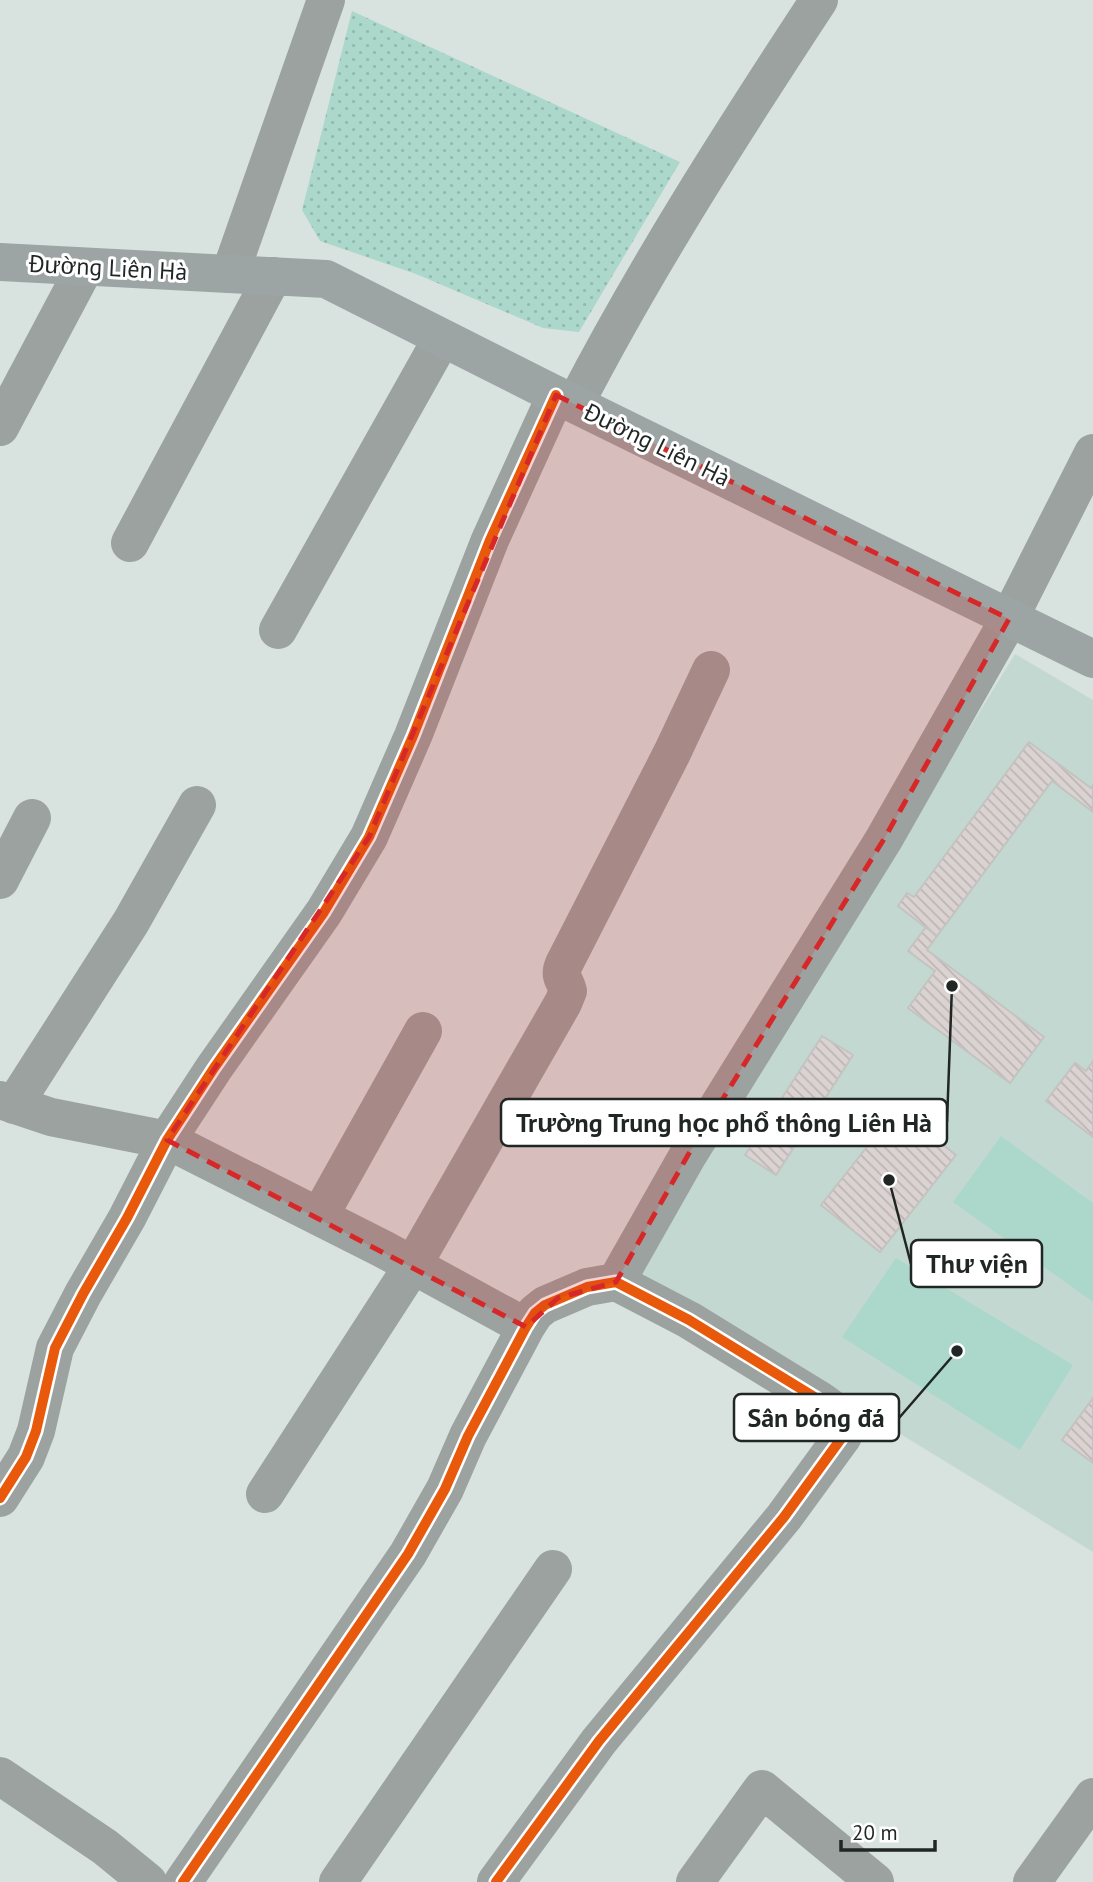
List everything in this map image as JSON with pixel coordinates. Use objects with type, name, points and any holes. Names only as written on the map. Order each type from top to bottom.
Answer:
[{"type":"main road","name":"Đường Liên Hà","points":[[0,262],[326,279],[565,400],[1093,659]]},
{"type":"street","points":[[230,274],[326,0]]},
{"type":"street","points":[[0,1498],[26,1457],[36,1431],[55,1348],[167,1140],[214,1068],[324,912],[369,837],[413,736],[489,540],[565,400],[622,316],[759,90],[819,0]]},
{"type":"street","points":[[0,427],[85,267]]},
{"type":"street","points":[[130,542],[273,276]]},
{"type":"street","points":[[278,630],[442,338]]},
{"type":"street","points":[[616,1282],[688,1155],[884,839],[1009,619],[1093,453]]},
{"type":"street","points":[[265,1494],[413,1265],[563,1003],[568,991],[560,973],[564,964],[672,753],[711,670]]},
{"type":"street","points":[[197,805],[131,922],[7,1103],[51,1117],[167,1140],[413,1265],[526,1327]]},
{"type":"street","points":[[0,880],[33,818]]},
{"type":"street","points":[[319,1217],[423,1031]]},
{"type":"street","points":[[183,1882],[408,1554],[445,1489],[468,1436],[536,1313],[558,1297],[587,1287],[616,1282],[689,1320],[821,1401],[839,1416],[844,1430],[843,1436],[783,1517],[598,1741],[496,1882]]},
{"type":"street","points":[[338,1882],[553,1569]]},
{"type":"street","points":[[0,1776],[105,1847],[148,1882]]},
{"type":"street","points":[[695,1882],[762,1789],[875,1882]]},
{"type":"street","points":[[1031,1882],[1093,1797]]},
{"type":"highlighted area","points":[[556,395],[1009,619],[884,839],[688,1155],[616,1282],[558,1298],[526,1327],[167,1140],[369,837]]},
{"type":"shaded area","points":[[1015,654],[1093,700],[1093,1552],[636,1272]]},
{"type":"green space","points":[[352,11],[680,162],[579,332],[543,328],[416,274],[320,241],[302,210]]},
{"type":"green space","points":[[1001,1136],[1093,1203],[1093,1302],[953,1202]]},
{"type":"green space","points":[[896,1258],[1073,1365],[1020,1450],[842,1337]]},
{"type":"building","points":[[1029,742],[1091,788],[1093,785],[1093,812],[1052,781],[937,936],[898,906],[907,893],[914,897]]},
{"type":"building","points":[[926,927],[937,936],[927,950],[1044,1037],[1010,1083],[908,1008],[935,971],[908,951]]},
{"type":"building","points":[[822,1036],[853,1055],[776,1175],[745,1155]]},
{"type":"building","points":[[1093,1061],[1093,1137],[1046,1101],[1075,1063],[1086,1071]]},
{"type":"building","points":[[897,1109],[956,1155],[880,1252],[821,1205]]},
{"type":"building","points":[[1093,1398],[1093,1463],[1062,1440]]},
{"type":"cycle path","points":[[0,1498],[26,1457],[36,1431],[55,1348],[167,1140],[214,1068],[324,912],[369,837],[413,736],[490,540],[556,395]]},
{"type":"cycle path","points":[[183,1882],[408,1554],[445,1489],[468,1436],[535,1313],[545,1305],[587,1287],[616,1282],[689,1320],[821,1401],[841,1420],[843,1436],[784,1517],[599,1741],[496,1882]]},
{"type":"place","name":"Trường Trung học phổ thông Liên Hà","points":[[952,986]]},
{"type":"place","name":"Thư viện","points":[[889,1180]]},
{"type":"place","name":"Sân bóng đá","points":[[957,1351]]}]
